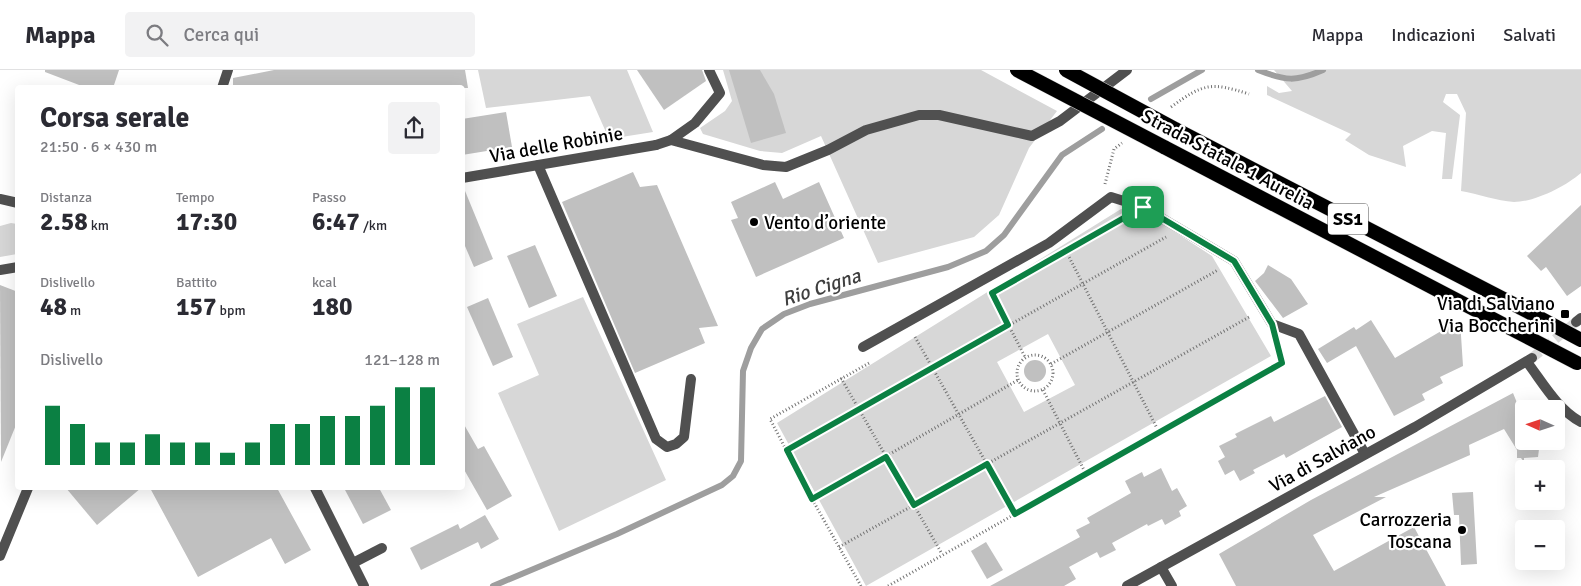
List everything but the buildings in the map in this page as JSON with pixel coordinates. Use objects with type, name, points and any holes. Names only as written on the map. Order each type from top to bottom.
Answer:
[{"type":"highway","name":"Strada Statale 1 Aurelia","points":[[1017,70],[1579,364]]},
{"type":"highway","name":"Strada Statale 1 Aurelia","points":[[1066,70],[1175,129],[1581,340]]},
{"type":"street","points":[[223,85],[228,70]]},
{"type":"street","name":"Via delle Robinie","points":[[465,177],[656,145],[671,140],[695,122],[720,93],[710,70]]},
{"type":"street","points":[[671,140],[763,165],[786,167],[828,150],[866,130],[919,115],[939,115],[1032,136],[1060,121],[1127,70]]},
{"type":"street","points":[[538,165],[656,439],[667,447],[676,444],[684,437],[691,379]]},
{"type":"street","points":[[863,346],[1050,243],[1111,197],[1143,207],[1182,228],[1234,261],[1272,324],[1299,334],[1365,454]]},
{"type":"street","points":[[0,199],[15,202]]},
{"type":"street","points":[[0,270],[15,268]]},
{"type":"street","name":"Via di Salviano","points":[[1127,586],[1365,454],[1529,360],[1559,404],[1571,417],[1581,422]]},
{"type":"street","points":[[0,556],[27,490]]},
{"type":"street","points":[[315,490],[364,586]]},
{"type":"street","points":[[353,562],[382,548]]},
{"type":"street","points":[[1161,567],[1172,586]]},
{"type":"path","points":[[1171,107],[1195,89],[1220,84],[1249,94]]},
{"type":"path","points":[[1111,197],[1104,187],[1114,149],[1127,140]]},
{"type":"path","points":[[1058,256],[1143,207]]},
{"type":"path","points":[[787,450],[1182,228]]},
{"type":"path","points":[[1066,251],[1160,432]]},
{"type":"path","points":[[1051,364],[1234,261]]},
{"type":"path","points":[[983,298],[1000,289]]},
{"type":"path","points":[[992,293],[1025,357]]},
{"type":"path","points":[[839,547],[1263,310]]},
{"type":"path","points":[[888,586],[1282,363],[1272,324]]},
{"type":"path","points":[[907,341],[924,332]]},
{"type":"path","points":[[915,336],[1015,514]]},
{"type":"path","points":[[1034,354],[1044,357],[1051,364],[1054,373],[1051,383],[1043,390],[1034,392],[1024,388],[1018,380],[1016,372],[1019,364],[1025,357],[1034,354]]},
{"type":"path","points":[[862,586],[812,499],[770,419],[874,360]]},
{"type":"path","points":[[841,378],[942,554]]},
{"type":"path","points":[[812,499],[960,416],[1018,380]]},
{"type":"path","points":[[1043,390],[1086,474]]},
{"type":"shaded area","points":[[478,70],[627,70],[653,132],[609,139],[590,96],[486,108]]},
{"type":"shaded area","points":[[723,70],[981,70],[1057,111],[1029,148],[999,215],[974,237],[878,263],[821,136],[782,153],[760,151],[703,134],[700,128],[725,111],[732,101]]},
{"type":"shaded area","points":[[1274,70],[1581,70],[1581,173],[1550,192],[1522,201],[1501,200],[1461,191],[1466,113],[1457,94],[1446,94],[1443,102],[1460,115],[1452,179],[1442,179],[1446,133],[1432,131],[1403,146],[1406,167],[1369,155],[1345,140],[1351,134],[1267,95],[1267,86],[1279,93],[1292,91]]},
{"type":"shaded area","points":[[1121,209],[1155,219],[1212,256],[1271,356],[866,586],[777,423]],"holes":[[[1048,334],[1075,385],[1024,412],[997,362]]]},
{"type":"shaded area","points":[[15,224],[15,254],[0,257],[0,226]]},
{"type":"shaded area","points":[[583,297],[666,480],[559,531],[498,393],[539,375],[517,324]]},
{"type":"waterway","name":"Rio Cigna","points":[[1151,99],[1202,70]]},
{"type":"waterway","name":"Rio Cigna","points":[[1258,70],[1291,79],[1305,77],[1323,70]]},
{"type":"waterway","name":"Rio Cigna","points":[[493,586],[617,534],[722,485],[733,476],[741,461],[743,371],[751,348],[762,329],[784,314],[810,304],[948,267],[986,251],[1004,235],[1062,155],[1102,129]]},
{"type":"tunnel","points":[[1532,358],[1576,322]]},
{"type":"place","name":"Vento d’oriente","points":[[754,222]]},
{"type":"place","name":"Via di Salviano Via Boccherini","points":[[1565,314]]},
{"type":"place","name":"Carrozzeria Toscana","points":[[1462,530]]},
{"type":"route","points":[[1143,207],[1200,239],[1234,261],[1272,324],[1282,363],[1015,514],[987,464],[914,505],[886,457],[812,499],[787,450],[1008,325],[992,293],[1143,207]]}]
